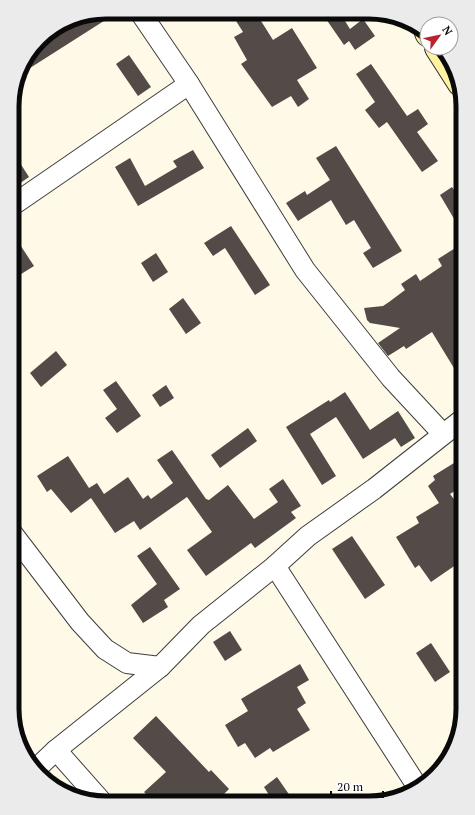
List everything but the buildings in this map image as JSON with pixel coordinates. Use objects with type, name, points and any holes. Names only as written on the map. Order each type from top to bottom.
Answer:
[{"type":"street","points":[[145,19],[189,84],[305,270],[391,378],[443,434]]},
{"type":"street","points":[[19,201],[189,84]]},
{"type":"street","points":[[40,765],[56,750],[160,667],[201,625],[275,566],[308,536],[374,489],[456,424]]},
{"type":"street","points":[[19,542],[80,622],[105,649],[128,663],[160,667]]},
{"type":"street","points":[[275,566],[415,782]]},
{"type":"street","points":[[56,750],[96,795]]}]
